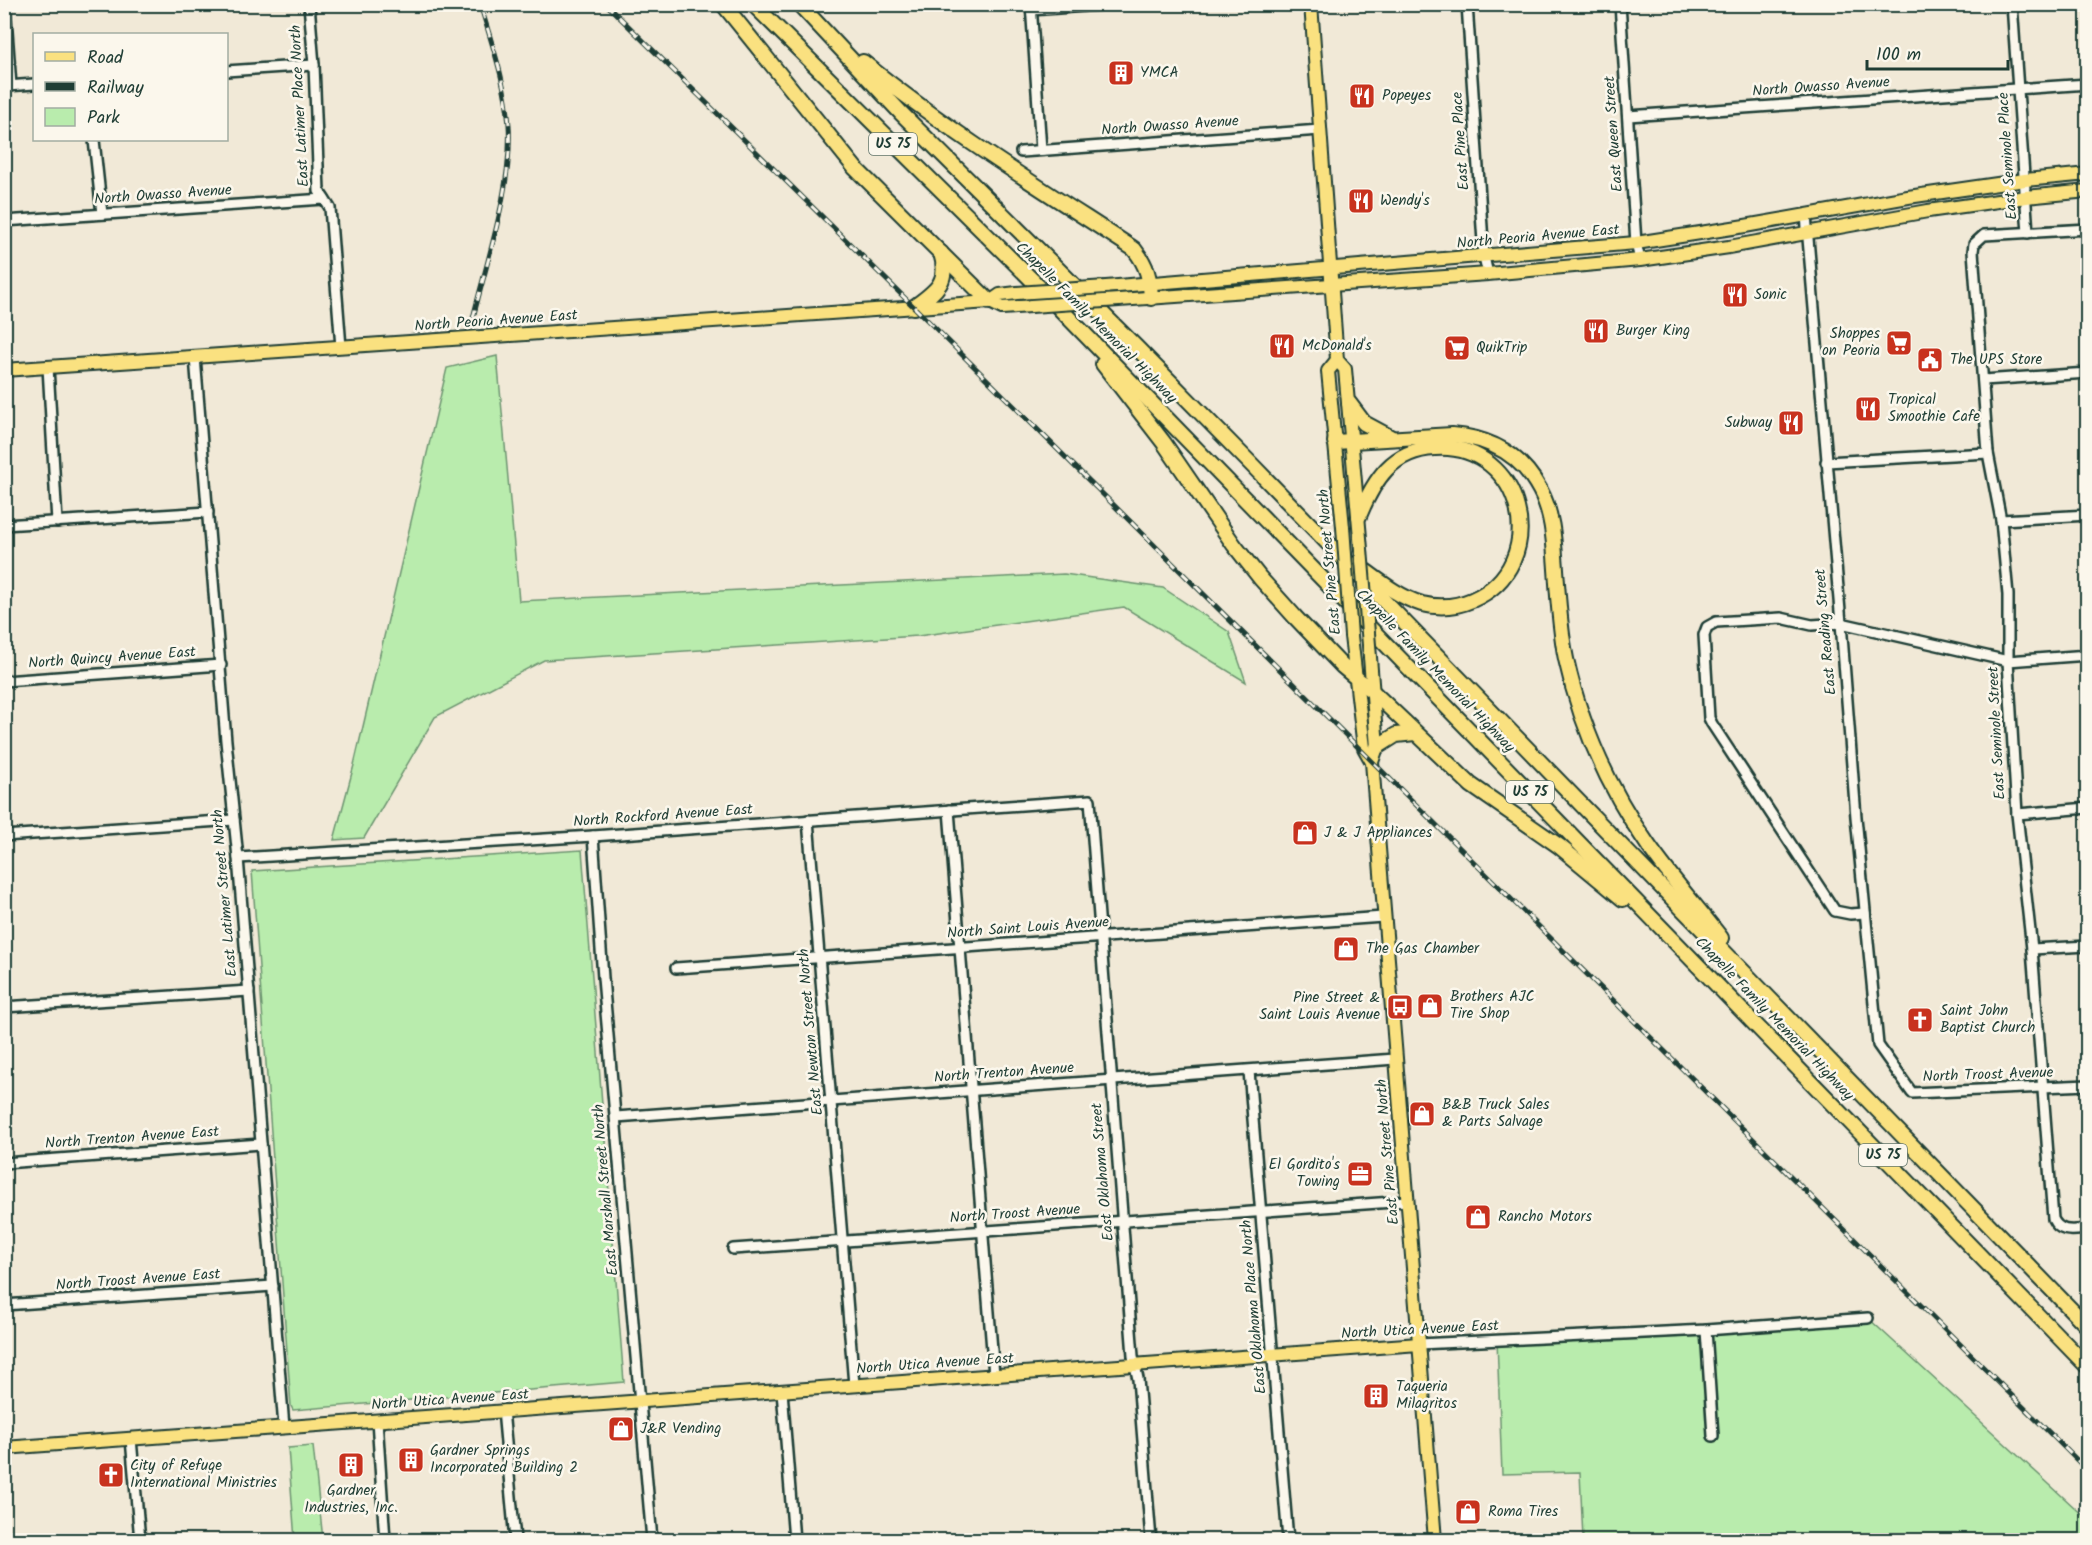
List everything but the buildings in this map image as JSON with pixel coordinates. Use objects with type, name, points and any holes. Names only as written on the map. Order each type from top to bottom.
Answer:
[{"type":"highway","points":[[723,4],[840,151],[990,302]]},
{"type":"highway","name":"Chapelle Family Memorial Highway","points":[[753,4],[1062,311],[2088,1367]]},
{"type":"highway","name":"Chapelle Family Memorial Highway","points":[[799,4],[901,113],[1136,347],[2088,1327]]},
{"type":"highway","points":[[825,30],[912,102],[1008,168],[1134,249],[1143,260],[1149,274],[1151,298]]},
{"type":"highway","points":[[914,307],[935,291],[941,281],[944,264],[940,253]]},
{"type":"highway","points":[[1062,311],[1164,442],[1234,545],[1295,617],[1355,677],[1471,785],[1559,846],[1678,944]]},
{"type":"highway","points":[[1349,403],[1364,423],[1392,438]]},
{"type":"highway","points":[[1335,442],[1452,435],[1481,439],[1502,448],[1534,481],[1545,500],[1552,525],[1559,611],[1570,676],[1584,723],[1602,767],[1649,846],[1766,995]]},
{"type":"highway","points":[[1330,546],[1399,594],[1424,604],[1446,607],[1478,597],[1498,582],[1512,563],[1519,540],[1518,507],[1505,479],[1480,458],[1451,448],[1422,450],[1394,462],[1373,485],[1359,516]]},
{"type":"highway","points":[[1377,747],[1396,735],[1415,734]]},
{"type":"main road","name":"East Pine Street North","points":[[1311,4],[1330,286],[1337,360],[1345,369],[1362,549],[1377,747],[1372,762],[1383,917],[1435,1540]]},
{"type":"main road","name":"North Peoria Avenue East","points":[[990,302],[1000,295],[1017,293],[1636,243],[1908,197],[2025,180],[2088,174]]},
{"type":"main road","name":"North Peoria Avenue East","points":[[4,370],[990,302],[1002,308],[1330,286],[1640,261],[1928,211],[2088,191]]},
{"type":"main road","name":"East Pine Street North","points":[[1337,360],[1328,371],[1355,677],[1364,748],[1372,762]]},
{"type":"main road","name":"North Utica Avenue East","points":[[4,1448],[1419,1344]]},
{"type":"street","points":[[5,4],[8,86],[33,84]]},
{"type":"street","name":"East Latimer Place North","points":[[309,4],[319,191],[330,208],[341,347]]},
{"type":"street","points":[[1041,150],[1031,7],[1114,4]]},
{"type":"street","name":"East Pine Place","points":[[1467,4],[1484,257],[1488,274]]},
{"type":"street","name":"East Queen Street","points":[[1620,4],[1636,243],[1640,261]]},
{"type":"street","name":"East Seminole Place","points":[[2012,4],[2028,233]]},
{"type":"street","points":[[228,71],[314,65]]},
{"type":"street","name":"North Owasso Avenue","points":[[1628,116],[2088,84]]},
{"type":"street","name":"North Owasso Avenue","points":[[1021,152],[1320,130]]},
{"type":"street","points":[[94,141],[102,214]]},
{"type":"street","name":"North Owasso Avenue","points":[[4,221],[324,199]]},
{"type":"street","name":"East Reading Street","points":[[1806,215],[1864,913],[1878,1046]]},
{"type":"street","points":[[2028,233],[2088,229]]},
{"type":"street","name":"East Seminole Street","points":[[2028,233],[1984,236],[1974,244],[1972,251],[1988,453],[2001,520],[2008,595],[2008,662],[2017,814],[2032,949],[2041,1088],[2053,1219],[2058,1227],[2069,1230],[2088,1229]]},
{"type":"street","name":"East Latimer Street North","points":[[195,357],[284,1427]]},
{"type":"street","points":[[48,367],[57,522]]},
{"type":"street","points":[[1983,380],[2088,373]]},
{"type":"street","points":[[1826,462],[1988,453]]},
{"type":"street","points":[[4,525],[208,512]]},
{"type":"street","points":[[2001,520],[2088,515]]},
{"type":"street","points":[[1864,913],[1841,914],[1835,911],[1709,718],[1704,635],[1710,625],[1716,622],[1781,618],[1812,625],[1841,623],[2008,662],[2088,655]]},
{"type":"street","name":"North Quincy Avenue East","points":[[4,681],[221,665]]},
{"type":"street","name":"North Rockford Avenue East","points":[[238,858],[593,836],[1090,800]]},
{"type":"street","name":"East Oklahoma Street","points":[[1090,800],[1133,1356],[1151,1540]]},
{"type":"street","points":[[2017,814],[2088,808]]},
{"type":"street","points":[[948,810],[994,1375]]},
{"type":"street","points":[[4,836],[234,820]]},
{"type":"street","name":"East Newton Street North","points":[[808,820],[854,1386]]},
{"type":"street","name":"East Marshall Street North","points":[[593,836],[652,1540]]},
{"type":"street","name":"North Saint Louis Avenue","points":[[676,968],[1383,917]]},
{"type":"street","points":[[2032,949],[2088,946]]},
{"type":"street","points":[[4,1007],[249,991]]},
{"type":"street","name":"North Troost Avenue","points":[[1878,1046],[1912,1093],[2088,1085]]},
{"type":"street","name":"North Trenton Avenue","points":[[616,1118],[1395,1059]]},
{"type":"street","name":"East Oklahoma Place North","points":[[1249,1071],[1288,1540]]},
{"type":"street","name":"North Trenton Avenue East","points":[[4,1163],[261,1143]]},
{"type":"street","name":"North Troost Avenue","points":[[733,1249],[1407,1201]]},
{"type":"street","name":"North Troost Avenue East","points":[[4,1305],[273,1286]]},
{"type":"street","name":"North Utica Avenue East","points":[[1419,1344],[1706,1330],[1868,1318]]},
{"type":"street","points":[[1706,1330],[1713,1436]]},
{"type":"street","points":[[782,1391],[794,1540]]},
{"type":"street","points":[[503,1410],[515,1540]]},
{"type":"street","points":[[377,1420],[385,1540]]},
{"type":"street","points":[[132,1438],[140,1540]]},
{"type":"green space","points":[[497,356],[519,601],[1064,574],[1163,588],[1229,632],[1246,682],[1124,607],[918,636],[544,660],[435,717],[364,838],[334,840],[354,765],[447,368]]},
{"type":"green space","points":[[582,850],[624,1382],[293,1410],[252,871]]},
{"type":"green space","points":[[1868,1318],[2087,1519],[2087,1540],[1583,1540],[1580,1472],[1502,1474],[1497,1340]]},
{"type":"green space","points":[[313,1446],[323,1540],[295,1540],[288,1448]]},
{"type":"railway","points":[[473,318],[498,222],[509,148],[505,94],[480,4]]},
{"type":"railway","points":[[606,4],[2088,1471]]},
{"type":"place","name":"YMCA","points":[[1121,73]]},
{"type":"place","name":"Popeyes","points":[[1362,96]]},
{"type":"place","name":"Wendy's","points":[[1361,201]]},
{"type":"place","name":"Sonic","points":[[1735,295]]},
{"type":"place","name":"Burger King","points":[[1596,331]]},
{"type":"place","name":"Shoppes on Peoria","points":[[1899,343]]},
{"type":"place","name":"McDonald's","points":[[1282,346]]},
{"type":"place","name":"QuikTrip","points":[[1457,348]]},
{"type":"place","name":"The UPS Store","points":[[1930,360]]},
{"type":"place","name":"Tropical Smoothie Cafe","points":[[1868,409]]},
{"type":"place","name":"Subway","points":[[1791,423]]},
{"type":"place","name":"J & J Appliances","points":[[1305,833]]},
{"type":"place","name":"The Gas Chamber","points":[[1346,949]]},
{"type":"place","name":"Brothers AJC Tire Shop","points":[[1430,1006]]},
{"type":"place","name":"Pine Street & Saint Louis Avenue","points":[[1400,1007]]},
{"type":"place","name":"Saint John Baptist Church","points":[[1920,1020]]},
{"type":"place","name":"B&B Truck Sales & Parts Salvage","points":[[1422,1114]]},
{"type":"place","name":"El Gordito's Towing","points":[[1360,1174]]},
{"type":"place","name":"Rancho Motors","points":[[1478,1217]]},
{"type":"place","name":"Taqueria Milagritos","points":[[1376,1396]]},
{"type":"place","name":"J&R Vending","points":[[621,1429]]},
{"type":"place","name":"Gardner Springs Incorporated Building 2","points":[[411,1460]]},
{"type":"place","name":"Gardner Industries, Inc.","points":[[351,1465]]},
{"type":"place","name":"City of Refuge International Ministries","points":[[111,1475]]},
{"type":"place","name":"Roma Tires","points":[[1468,1512]]}]
